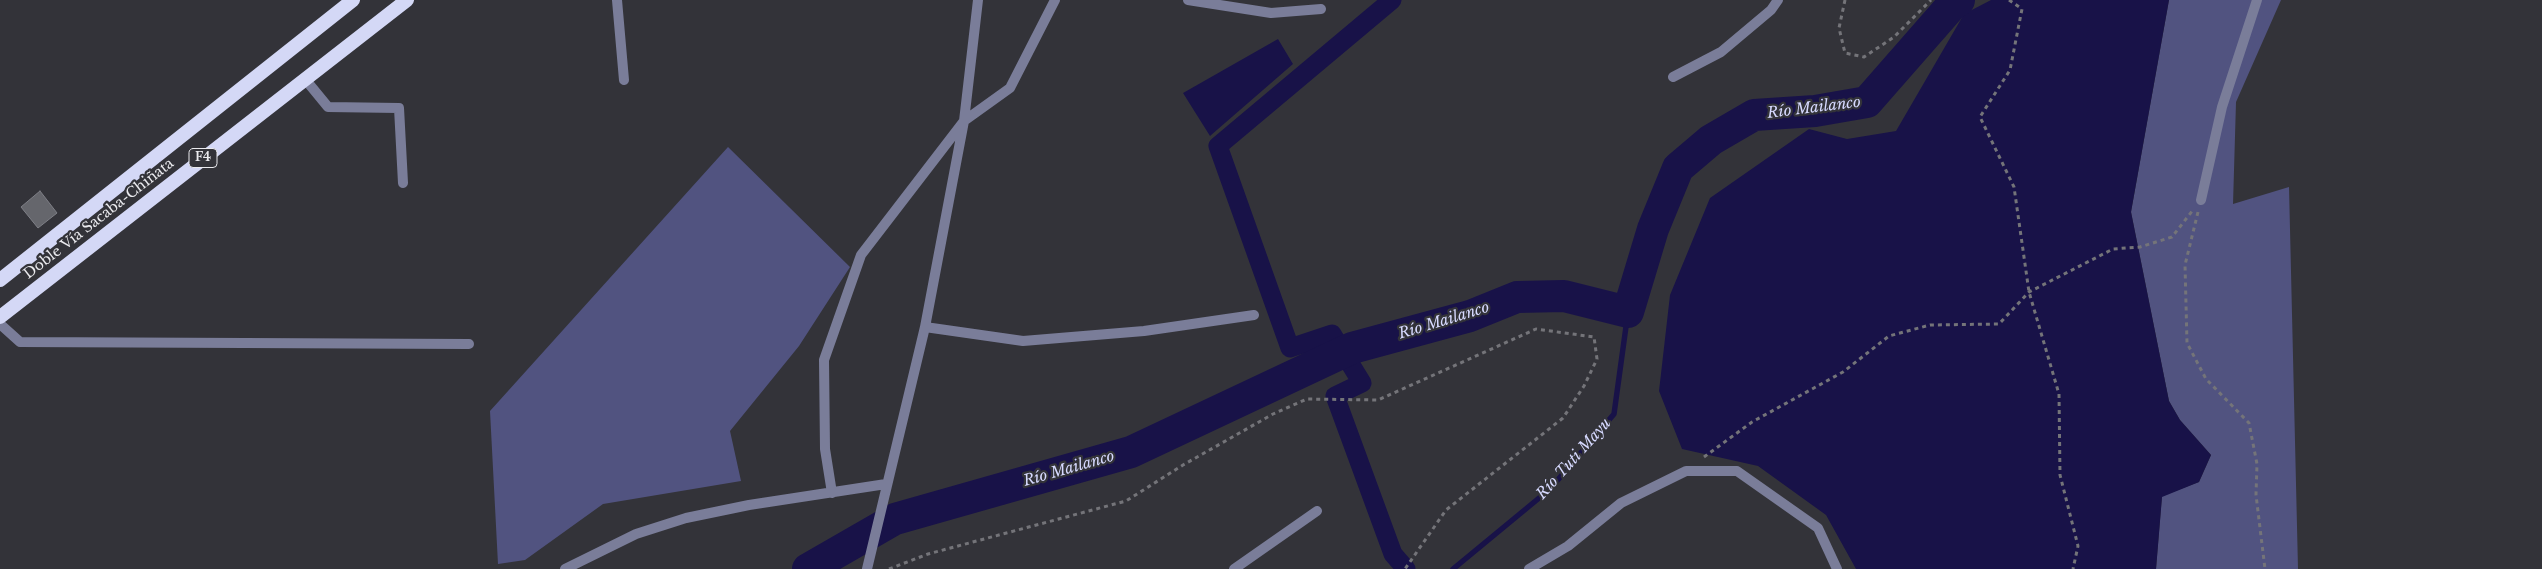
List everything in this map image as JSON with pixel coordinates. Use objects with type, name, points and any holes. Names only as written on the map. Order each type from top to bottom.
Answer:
[{"type":"highway","name":"Doble Vía Sacaba-Chiñata","points":[[0,280],[353,0]]},
{"type":"highway","name":"Doble Vía Sacaba-Chiñata","points":[[0,317],[407,0]]},
{"type":"street","points":[[616,0],[624,80]]},
{"type":"street","points":[[867,569],[925,327],[964,121],[978,0]]},
{"type":"street","points":[[832,493],[825,449],[824,360],[861,255],[964,121],[1010,88],[1055,0]]},
{"type":"street","points":[[1188,0],[1271,13],[1322,9]]},
{"type":"street","points":[[1674,78],[1721,52],[1772,10],[1778,0]]},
{"type":"street","points":[[2201,200],[2222,106],[2258,0]]},
{"type":"street","points":[[305,79],[328,107],[399,108],[404,183]]},
{"type":"street","points":[[925,327],[1023,341],[1144,331],[1254,315]]},
{"type":"street","points":[[0,324],[20,342],[469,344]]},
{"type":"street","points":[[1529,569],[1568,546],[1621,503],[1686,470],[1737,471],[1818,528],[1837,569]]},
{"type":"street","points":[[565,569],[636,534],[686,518],[749,505],[886,484]]},
{"type":"street","points":[[1234,569],[1316,511]]},
{"type":"path","points":[[1845,0],[1839,28],[1845,53],[1864,57],[1894,37],[1931,0]]},
{"type":"path","points":[[2009,0],[2022,9],[2010,70],[1980,118],[2014,187],[2028,292],[2059,394],[2060,475],[2078,546],[2073,569]]},
{"type":"path","points":[[1686,470],[1752,422],[1843,372],[1889,336],[1930,325],[1999,324],[2028,292],[2114,249],[2140,247],[2172,237],[2201,200]]},
{"type":"path","points":[[2201,200],[2186,264],[2187,343],[2206,379],[2249,422],[2258,464],[2256,495],[2265,569]]},
{"type":"path","points":[[889,569],[928,554],[1126,501],[1183,465],[1272,414],[1307,399],[1378,400],[1536,329],[1594,337],[1597,359],[1584,386],[1563,418],[1446,510],[1405,569]]},
{"type":"shaded area","points":[[1991,0],[2169,0],[2131,212],[2169,401],[2180,420],[2211,455],[2199,482],[2162,497],[2156,569],[1856,569],[1826,515],[1758,466],[1682,449],[1659,391],[1670,295],[1710,198],[1809,129],[1847,139],[1896,131],[1964,14]]},
{"type":"shaded area","points":[[2169,0],[2281,0],[2236,102],[2233,204],[2289,187],[2298,569],[2156,569],[2162,496],[2199,482],[2211,455],[2180,420],[2169,401],[2131,212]]},
{"type":"shaded area","points":[[1278,39],[1293,64],[1210,136],[1183,93]]},
{"type":"shaded area","points":[[728,147],[850,267],[799,346],[730,431],[741,481],[603,504],[525,560],[498,564],[490,411]]},
{"type":"building","points":[[40,191],[57,213],[38,228],[21,207]]},
{"type":"waterway","points":[[1392,0],[1218,146],[1290,348],[1332,334],[1362,383],[1335,396],[1393,554],[1406,569]]},
{"type":"waterway","name":"Río Mailanco","points":[[808,569],[895,519],[1131,452],[1352,348],[1470,316],[1517,297],[1564,296],[1628,312],[1653,229],[1678,168],[1711,140],[1754,115],[1815,111],[1867,102],[1952,5],[1959,0]]},
{"type":"waterway","name":"Río Tuti Mayu","points":[[1453,569],[1550,489],[1614,414],[1628,312]]}]
